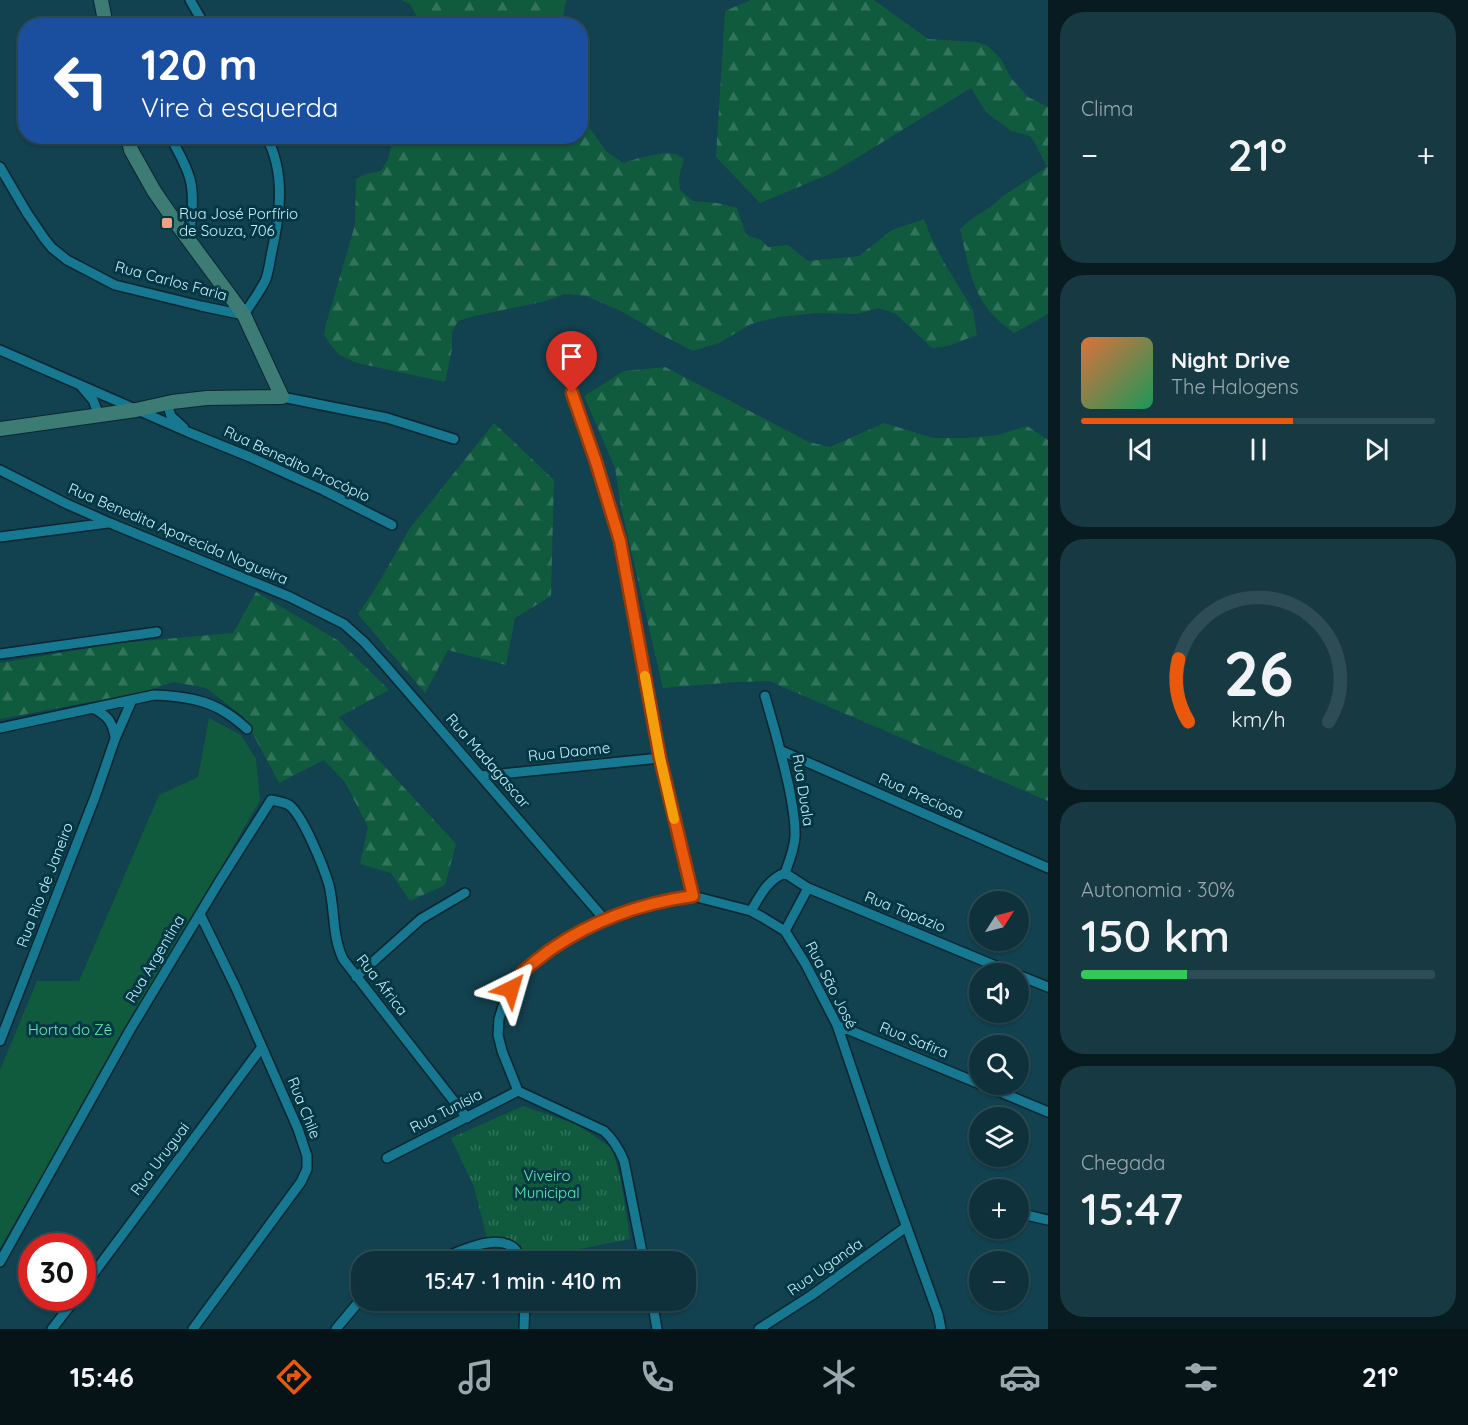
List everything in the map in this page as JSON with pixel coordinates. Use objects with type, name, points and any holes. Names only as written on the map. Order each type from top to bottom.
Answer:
[{"type":"main road","points":[[101,0],[104,18]]},
{"type":"main road","points":[[0,429],[207,398],[282,397],[244,315],[154,191],[130,144]]},
{"type":"street","points":[[190,0],[200,18]]},
{"type":"street","points":[[174,144],[190,179],[192,197],[189,241]]},
{"type":"street","points":[[244,315],[266,277],[280,206],[281,188],[277,163],[269,144]]},
{"type":"street","name":"Rua Carlos Faria","points":[[0,167],[44,238],[67,260],[115,285],[244,315]]},
{"type":"street","name":"Rua Benedito Procópio","points":[[0,350],[250,457],[392,525]]},
{"type":"street","points":[[80,384],[93,400],[99,415]]},
{"type":"street","points":[[572,393],[620,541],[660,758],[693,896]]},
{"type":"street","points":[[282,397],[387,418],[454,439]]},
{"type":"street","name":"Rua Benedito Procópio","points":[[167,403],[171,416],[188,432]]},
{"type":"street","name":"Rua Benedita Aparecida Nogueira","points":[[0,470],[67,504],[290,597],[344,624]]},
{"type":"street","points":[[0,537],[110,523]]},
{"type":"street","name":"Rua Madagascar","points":[[344,624],[384,664],[605,920]]},
{"type":"street","points":[[0,654],[157,632]]},
{"type":"street","points":[[2,729],[154,695],[177,696],[206,703],[227,713],[247,729]]},
{"type":"street","name":"Rua Duala","points":[[765,696],[782,751],[794,820],[795,838],[786,873]]},
{"type":"street","name":"Rua Rio de Janeiro","points":[[0,1041],[132,700]]},
{"type":"street","points":[[93,708],[108,718],[113,725],[115,739]]},
{"type":"street","name":"Rua Preciosa","points":[[782,751],[1048,868]]},
{"type":"street","name":"Rua Daome","points":[[481,776],[660,758]]},
{"type":"street","name":"Rua Argentina","points":[[0,1262],[130,1030],[271,800]]},
{"type":"street","name":"Rua África","points":[[271,800],[290,806],[305,828],[328,884],[336,942],[343,959],[467,1118]]},
{"type":"street","points":[[751,911],[767,886],[779,875],[786,873]]},
{"type":"street","name":"Rua Topázio","points":[[786,873],[808,888],[990,963]]},
{"type":"street","points":[[785,931],[808,888]]},
{"type":"street","points":[[356,977],[421,919],[465,893]]},
{"type":"street","name":"Rua São José","points":[[519,1091],[502,1052],[498,1035],[501,1013],[521,973],[541,957],[576,933],[605,920],[660,902],[693,896],[751,911],[785,931],[805,963],[837,1025],[938,1314],[941,1329]]},
{"type":"street","name":"Rua Chile","points":[[194,1329],[302,1182],[307,1169],[307,1156],[298,1129],[236,988],[200,914]]},
{"type":"street","name":"Rua Topázio","points":[[1029,979],[1048,987]]},
{"type":"street","name":"Rua Safira","points":[[837,1025],[969,1079]]},
{"type":"street","name":"Rua Uruguai","points":[[96,1269],[262,1047]]},
{"type":"street","points":[[519,1091],[604,1131],[613,1139],[624,1161],[642,1251]]},
{"type":"street","name":"Rua Tunísia","points":[[387,1158],[519,1091]]},
{"type":"street","name":"Rua Safira","points":[[1007,1095],[1048,1112]]},
{"type":"street","points":[[1029,1216],[1048,1220]]},
{"type":"street","name":"Rua Uganda","points":[[759,1329],[812,1295],[906,1227]]},
{"type":"street","points":[[462,1251],[479,1244],[493,1242],[512,1246],[516,1251]]},
{"type":"street","points":[[52,1329],[66,1311]]},
{"type":"street","points":[[336,1329],[351,1311]]},
{"type":"street","points":[[524,1329],[525,1311]]},
{"type":"street","points":[[654,1311],[657,1329]]},
{"type":"green space","points":[[401,0],[567,0],[563,18],[418,18],[410,4]]},
{"type":"green space","points":[[751,0],[874,0],[928,39],[977,42],[988,46],[1001,59],[1011,78],[1028,97],[1048,107],[1048,314],[1014,333],[994,317],[974,285],[960,229],[1003,196],[1047,167],[1030,136],[1011,131],[986,112],[971,88],[832,173],[760,203],[716,157],[725,11]]},
{"type":"green space","points":[[588,127],[606,151],[623,163],[657,154],[678,155],[684,159],[679,176],[680,190],[693,201],[737,208],[746,235],[761,240],[768,247],[788,245],[808,261],[859,256],[892,230],[924,219],[945,264],[973,310],[977,335],[948,346],[932,348],[896,314],[879,308],[856,314],[817,313],[779,317],[751,324],[719,343],[693,351],[623,312],[586,296],[565,294],[542,302],[458,321],[452,332],[452,349],[445,382],[357,363],[339,355],[324,335],[355,225],[356,179],[381,171],[392,145],[588,144]]},
{"type":"green space","points":[[665,367],[809,442],[830,447],[884,423],[933,438],[998,435],[1027,426],[1048,440],[1048,801],[769,681],[663,688],[621,507],[615,468],[584,396],[624,371]]},
{"type":"green space","points":[[494,423],[554,480],[551,596],[515,618],[506,665],[448,650],[425,693],[358,614],[410,528]]},
{"type":"green space","points":[[256,592],[339,641],[389,690],[339,717],[456,844],[445,885],[410,901],[391,873],[360,864],[368,827],[345,782],[324,760],[279,783],[244,717],[206,688],[174,682],[143,692],[0,719],[0,663],[120,643],[233,633]]},
{"type":"green space","name":"Horta do Zê","points":[[209,718],[241,735],[256,759],[260,800],[0,1248],[0,1070],[37,981],[79,981],[159,795],[198,777]]},
{"type":"green space","name":"Viveiro Municipal","points":[[523,1106],[576,1124],[612,1148],[621,1181],[630,1239],[569,1251],[522,1251],[521,1245],[510,1240],[487,1238],[474,1187],[451,1138]]},
{"type":"slow traffic","points":[[645,676],[674,819]]},
{"type":"place","name":"Rua José Porfírio de Souza, 706","points":[[167,223]]},
{"type":"route","points":[[511,989],[521,973],[576,933],[605,920],[660,902],[693,896],[660,758],[620,541],[572,393]]}]
